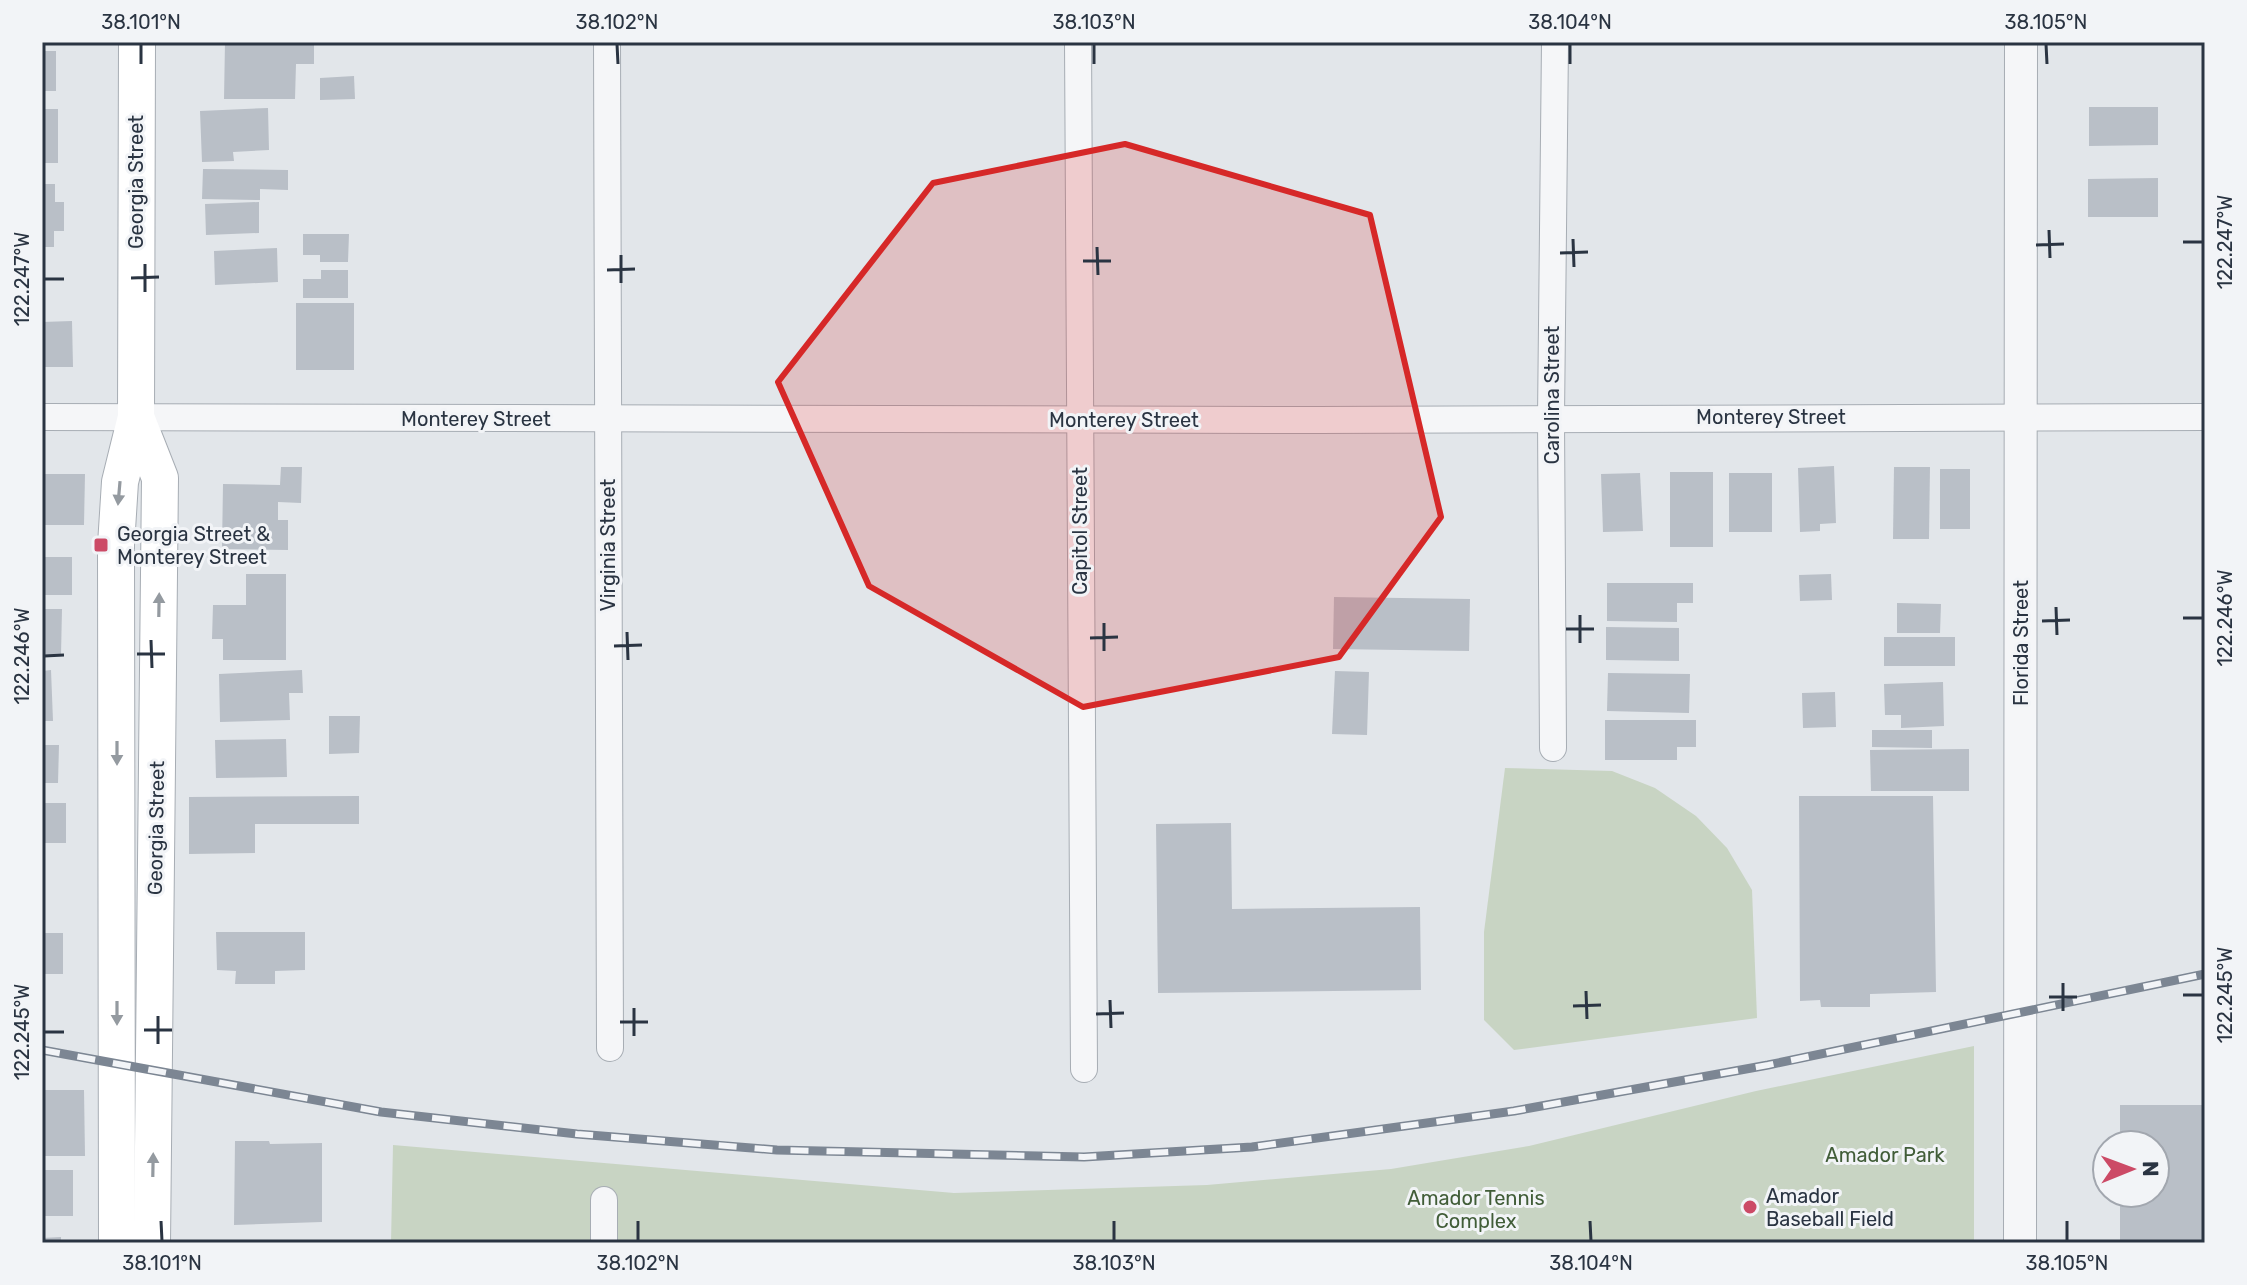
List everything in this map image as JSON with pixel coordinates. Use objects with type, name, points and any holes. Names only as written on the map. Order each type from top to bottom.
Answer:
[{"type":"main road","name":"Georgia Street","points":[[117,1243],[116,545],[120,482],[136,417],[137,42]]},
{"type":"main road","name":"Georgia Street","points":[[136,417],[160,478],[152,1243]]},
{"type":"street","name":"Virginia Street","points":[[607,42],[610,1048]]},
{"type":"street","name":"Capitol Street","points":[[1078,42],[1084,1069]]},
{"type":"street","name":"Carolina Street","points":[[1553,748],[1551,418],[1555,42]]},
{"type":"street","name":"Florida Street","points":[[2020,1243],[2021,42]]},
{"type":"street","name":"Monterey Street","points":[[42,417],[607,420],[2205,417]]},
{"type":"street","points":[[604,1200],[604,1243]]},
{"type":"highlighted area","points":[[1125,144],[1370,215],[1441,517],[1339,657],[1083,707],[869,586],[778,382],[933,183]]},
{"type":"green space","points":[[1505,768],[1612,771],[1655,788],[1696,816],[1727,848],[1752,890],[1757,1018],[1514,1050],[1484,1020],[1484,932]]},
{"type":"green space","name":"Amador Park","points":[[1974,1046],[1974,1243],[391,1243],[393,1145],[954,1193],[1207,1185],[1391,1169],[1529,1146],[1756,1091]]},
{"type":"building","points":[[225,42],[314,42],[314,64],[296,64],[295,99],[224,99]]},
{"type":"building","points":[[42,51],[56,51],[56,91],[42,91]]},
{"type":"building","points":[[354,76],[355,99],[320,100],[320,78]]},
{"type":"building","points":[[2089,107],[2158,107],[2158,145],[2089,146]]},
{"type":"building","points":[[268,108],[269,150],[233,152],[234,161],[202,162],[200,111]]},
{"type":"building","points":[[42,109],[58,109],[58,163],[42,163]]},
{"type":"building","points":[[203,169],[288,170],[288,190],[260,189],[260,200],[202,199]]},
{"type":"building","points":[[2158,178],[2158,217],[2088,217],[2088,179]]},
{"type":"building","points":[[42,184],[55,184],[55,202],[64,202],[64,231],[54,231],[54,247],[42,247]]},
{"type":"building","points":[[259,202],[259,233],[206,235],[205,204]]},
{"type":"building","points":[[303,234],[349,234],[348,262],[320,262],[320,255],[303,255]]},
{"type":"building","points":[[277,248],[278,282],[215,285],[214,251]]},
{"type":"building","points":[[321,270],[348,270],[348,298],[303,298],[303,279],[321,279]]},
{"type":"building","points":[[296,303],[354,303],[354,370],[296,370]]},
{"type":"building","points":[[72,321],[73,367],[42,367],[42,322]]},
{"type":"building","points":[[1834,466],[1836,523],[1820,524],[1820,531],[1800,532],[1798,468]]},
{"type":"building","points":[[281,467],[302,467],[301,503],[278,502],[278,520],[288,520],[288,550],[222,549],[223,484],[280,485]]},
{"type":"building","points":[[1894,467],[1930,467],[1929,539],[1893,539]]},
{"type":"building","points":[[1940,469],[1970,469],[1970,529],[1940,529]]},
{"type":"building","points":[[1670,472],[1713,472],[1713,547],[1670,547]]},
{"type":"building","points":[[1640,473],[1643,531],[1603,532],[1601,474]]},
{"type":"building","points":[[1729,473],[1772,473],[1772,532],[1729,532]]},
{"type":"building","points":[[42,474],[85,474],[84,525],[42,525]]},
{"type":"building","points":[[42,557],[72,557],[72,595],[42,595]]},
{"type":"building","points":[[246,574],[286,574],[286,660],[223,660],[223,639],[212,639],[213,605],[246,605]]},
{"type":"building","points":[[1831,574],[1832,600],[1800,601],[1799,575]]},
{"type":"building","points":[[1607,583],[1693,583],[1693,603],[1677,603],[1677,622],[1607,621]]},
{"type":"building","points":[[1334,597],[1470,599],[1469,651],[1333,649]]},
{"type":"building","points":[[1897,603],[1941,604],[1940,633],[1897,633]]},
{"type":"building","points":[[42,609],[62,609],[61,655],[42,655]]},
{"type":"building","points":[[1606,627],[1679,628],[1679,661],[1606,660]]},
{"type":"building","points":[[1884,637],[1955,637],[1955,666],[1884,666]]},
{"type":"building","points":[[51,670],[53,721],[42,721],[42,671]]},
{"type":"building","points":[[302,670],[303,693],[289,693],[290,720],[220,722],[219,674]]},
{"type":"building","points":[[1335,671],[1369,672],[1367,735],[1332,734]]},
{"type":"building","points":[[1608,673],[1690,674],[1689,713],[1607,711]]},
{"type":"building","points":[[1943,682],[1944,726],[1901,728],[1901,715],[1885,715],[1884,684]]},
{"type":"building","points":[[1835,692],[1836,727],[1803,728],[1802,693]]},
{"type":"building","points":[[329,716],[360,716],[359,753],[329,754]]},
{"type":"building","points":[[1605,720],[1696,720],[1696,747],[1677,747],[1677,760],[1605,760]]},
{"type":"building","points":[[1872,730],[1932,730],[1932,748],[1872,747]]},
{"type":"building","points":[[286,739],[287,777],[216,778],[215,740]]},
{"type":"building","points":[[42,745],[59,745],[58,783],[42,783]]},
{"type":"building","points":[[1969,749],[1969,791],[1871,791],[1870,750]]},
{"type":"building","points":[[359,796],[359,824],[255,824],[255,853],[189,854],[189,797]]},
{"type":"building","points":[[1799,796],[1933,796],[1936,992],[1870,994],[1870,1007],[1821,1007],[1820,1000],[1800,1001]]},
{"type":"building","points":[[42,803],[66,803],[66,843],[42,843]]},
{"type":"building","points":[[1231,823],[1232,909],[1420,907],[1421,990],[1158,993],[1156,824]]},
{"type":"building","points":[[216,932],[305,932],[305,970],[275,971],[275,984],[235,984],[236,971],[217,970]]},
{"type":"building","points":[[42,933],[63,933],[63,974],[42,974]]},
{"type":"building","points":[[42,1090],[84,1090],[85,1156],[42,1156]]},
{"type":"building","points":[[2120,1105],[2205,1105],[2205,1243],[2120,1243],[2120,1209],[2171,1209],[2171,1129],[2120,1129]]},
{"type":"building","points":[[235,1141],[322,1143],[322,1222],[234,1225]]},
{"type":"building","points":[[42,1170],[73,1170],[73,1216],[42,1216]]},
{"type":"building","points":[[61,1237],[61,1243],[42,1243],[42,1238]]},
{"type":"building","points":[[208,1240],[251,1240],[251,1243],[208,1243]]},
{"type":"railway","points":[[42,1050],[381,1112],[577,1134],[777,1150],[1084,1157],[1252,1147],[1514,1111],[1768,1065],[2205,974]]},
{"type":"place","name":"Georgia Street & Monterey Street","points":[[101,545]]},
{"type":"place","name":"Amador Baseball Field","points":[[1750,1207]]},
{"type":"park label","name":"Amador Tennis Complex","points":[[1476,1210]]}]
